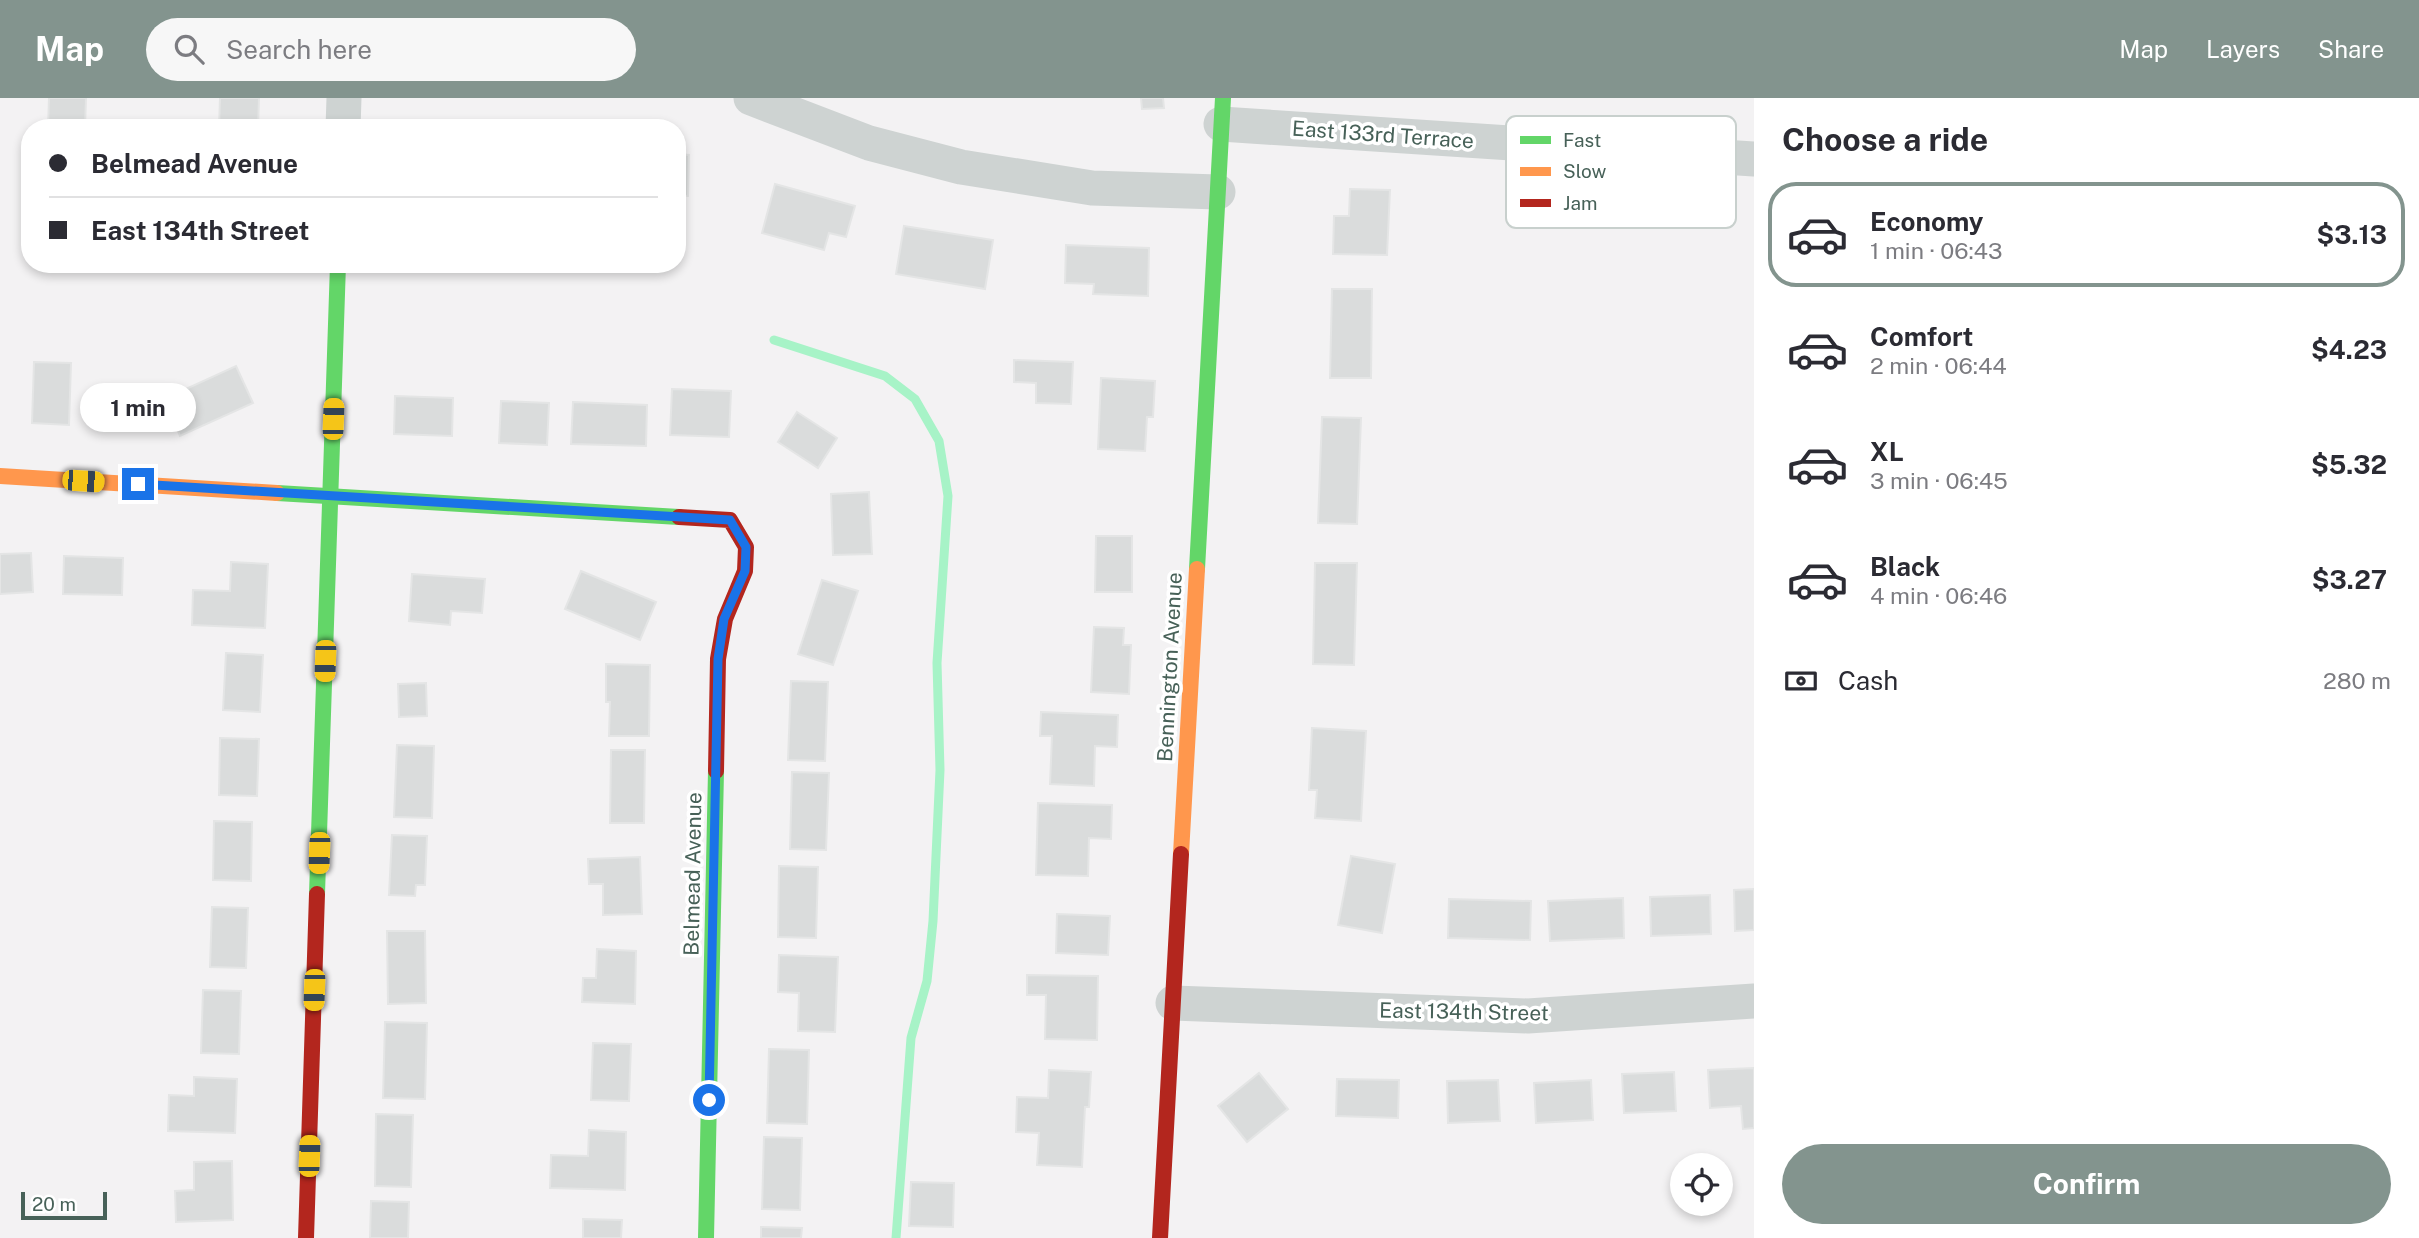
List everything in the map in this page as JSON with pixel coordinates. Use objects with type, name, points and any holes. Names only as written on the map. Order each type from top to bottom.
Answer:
[{"type":"street","points":[[343,119],[344,98]]},
{"type":"street","points":[[751,98],[869,143],[961,167],[1092,188],[1218,192]]},
{"type":"street","name":"Bennington Avenue","points":[[1160,1238],[1222,111]]},
{"type":"street","name":"East 133rd Terrace","points":[[1222,111],[1506,137]]},
{"type":"street","name":"East 133rd Terrace","points":[[1736,157],[1754,159]]},
{"type":"street","points":[[306,1238],[338,273]]},
{"type":"street","points":[[0,476],[330,496]]},
{"type":"street","name":"Belmead Avenue","points":[[330,496],[730,520],[746,547],[745,571],[724,619],[718,659],[706,1238]]},
{"type":"street","name":"East 134th Street","points":[[1173,1003],[1528,1016],[1754,1001]]},
{"type":"building","points":[[49,98],[86,98],[85,119],[48,119]]},
{"type":"building","points":[[220,98],[259,98],[258,119],[219,119]]},
{"type":"building","points":[[1141,98],[1163,98],[1164,108],[1142,109]]},
{"type":"building","points":[[686,155],[689,155],[686,196]]},
{"type":"building","points":[[775,184],[855,206],[846,237],[829,233],[824,250],[762,233]]},
{"type":"building","points":[[1350,189],[1390,190],[1387,255],[1333,254],[1334,216],[1349,216]]},
{"type":"building","points":[[904,226],[993,240],[985,289],[896,274]]},
{"type":"building","points":[[1066,245],[1149,248],[1148,296],[1093,294],[1094,284],[1065,283]]},
{"type":"building","points":[[1332,289],[1372,289],[1371,378],[1330,378]]},
{"type":"building","points":[[1014,360],[1073,362],[1071,404],[1036,403],[1036,383],[1014,382]]},
{"type":"building","points":[[34,362],[71,363],[69,425],[32,423]]},
{"type":"building","points":[[236,366],[253,403],[180,436],[164,399]]},
{"type":"building","points":[[1101,378],[1155,381],[1153,417],[1147,417],[1145,451],[1098,449]]},
{"type":"building","points":[[672,389],[731,391],[729,437],[670,435]]},
{"type":"building","points":[[395,396],[453,398],[452,436],[394,434]]},
{"type":"building","points":[[501,401],[549,403],[547,445],[499,443]]},
{"type":"building","points":[[573,402],[647,405],[646,446],[571,444]]},
{"type":"building","points":[[797,412],[837,438],[818,468],[778,442]]},
{"type":"building","points":[[1322,417],[1361,418],[1357,524],[1318,523]]},
{"type":"building","points":[[869,492],[872,554],[833,555],[831,494]]},
{"type":"building","points":[[1096,536],[1132,536],[1132,592],[1095,592]]},
{"type":"building","points":[[31,553],[33,592],[0,594],[0,554]]},
{"type":"building","points":[[64,556],[123,558],[122,595],[63,594]]},
{"type":"building","points":[[231,562],[268,564],[265,628],[192,625],[193,590],[230,591]]},
{"type":"building","points":[[1315,563],[1357,563],[1354,665],[1313,664]]},
{"type":"building","points":[[581,571],[656,602],[640,640],[565,609]]},
{"type":"building","points":[[412,574],[485,579],[482,613],[451,611],[450,625],[409,621]]},
{"type":"building","points":[[822,580],[858,591],[833,665],[798,654]]},
{"type":"building","points":[[1094,627],[1124,628],[1123,645],[1131,645],[1129,694],[1091,692]]},
{"type":"building","points":[[226,653],[263,655],[260,712],[223,710]]},
{"type":"building","points":[[606,664],[650,665],[649,736],[609,736],[610,702],[606,702]]},
{"type":"building","points":[[791,681],[828,682],[825,761],[788,760]]},
{"type":"building","points":[[426,683],[427,716],[399,717],[398,684]]},
{"type":"building","points":[[1041,712],[1118,715],[1117,747],[1095,746],[1094,786],[1050,784],[1052,736],[1040,736]]},
{"type":"building","points":[[1312,728],[1366,731],[1361,821],[1315,818],[1317,790],[1309,790]]},
{"type":"building","points":[[220,738],[259,739],[257,796],[219,795]]},
{"type":"building","points":[[397,745],[434,746],[432,818],[394,817]]},
{"type":"building","points":[[611,750],[645,750],[644,823],[610,823]]},
{"type":"building","points":[[792,772],[829,773],[826,850],[790,849]]},
{"type":"building","points":[[1038,803],[1112,805],[1111,839],[1089,838],[1088,876],[1036,875]]},
{"type":"building","points":[[214,821],[252,822],[251,881],[213,880]]},
{"type":"building","points":[[392,835],[427,836],[425,885],[416,885],[415,896],[389,895]]},
{"type":"building","points":[[1351,856],[1395,864],[1382,933],[1338,925]]},
{"type":"building","points":[[640,857],[642,914],[603,915],[603,884],[589,884],[588,859]]},
{"type":"building","points":[[779,866],[818,867],[816,938],[778,937]]},
{"type":"building","points":[[1754,889],[1754,930],[1735,931],[1734,890]]},
{"type":"building","points":[[1710,895],[1711,934],[1651,936],[1650,897]]},
{"type":"building","points":[[1623,898],[1624,938],[1550,941],[1548,901]]},
{"type":"building","points":[[1449,899],[1531,901],[1530,940],[1448,938]]},
{"type":"building","points":[[212,907],[248,908],[246,968],[210,967]]},
{"type":"building","points":[[1057,914],[1110,916],[1108,955],[1056,953]]},
{"type":"building","points":[[387,931],[425,931],[426,1003],[388,1004]]},
{"type":"building","points":[[597,949],[636,951],[635,1004],[582,1002],[583,978],[596,978]]},
{"type":"building","points":[[779,955],[838,957],[835,1032],[798,1031],[799,993],[778,992]]},
{"type":"building","points":[[1027,975],[1098,976],[1097,1040],[1045,1039],[1046,995],[1027,995]]},
{"type":"building","points":[[203,990],[241,991],[239,1054],[201,1053]]},
{"type":"building","points":[[385,1022],[427,1023],[425,1099],[383,1098]]},
{"type":"building","points":[[593,1043],[631,1044],[629,1101],[591,1100]]},
{"type":"building","points":[[769,1049],[809,1050],[807,1124],[767,1123]]},
{"type":"building","points":[[1754,1068],[1754,1128],[1743,1129],[1741,1106],[1710,1108],[1708,1070]]},
{"type":"building","points":[[1049,1070],[1091,1072],[1089,1107],[1085,1107],[1082,1167],[1037,1165],[1039,1133],[1016,1132],[1017,1097],[1048,1098]]},
{"type":"building","points":[[1674,1072],[1676,1111],[1624,1113],[1622,1074]]},
{"type":"building","points":[[1259,1073],[1288,1109],[1247,1142],[1218,1106]]},
{"type":"building","points":[[194,1077],[237,1079],[235,1133],[168,1131],[169,1095],[194,1096]]},
{"type":"building","points":[[1337,1079],[1399,1080],[1398,1118],[1336,1116]]},
{"type":"building","points":[[1498,1080],[1500,1121],[1448,1123],[1447,1081]]},
{"type":"building","points":[[1591,1080],[1593,1120],[1536,1123],[1534,1083]]},
{"type":"building","points":[[376,1114],[413,1115],[411,1187],[375,1186]]},
{"type":"building","points":[[589,1130],[626,1132],[625,1190],[550,1188],[551,1155],[588,1156]]},
{"type":"building","points":[[764,1137],[802,1138],[800,1210],[762,1209]]},
{"type":"building","points":[[232,1161],[233,1220],[176,1222],[175,1191],[194,1190],[194,1162]]},
{"type":"building","points":[[911,1182],[954,1183],[953,1227],[909,1226]]},
{"type":"building","points":[[371,1201],[409,1202],[408,1238],[370,1238]]},
{"type":"building","points":[[583,1219],[622,1220],[621,1238],[583,1238]]},
{"type":"building","points":[[761,1227],[802,1228],[801,1238],[761,1238]]},
{"type":"waterway","points":[[774,340],[885,376],[915,399],[939,441],[948,496],[937,663],[940,770],[933,921],[927,981],[911,1038],[896,1238]]},
{"type":"traffic: fast","points":[[1197,569],[1223,98]]},
{"type":"traffic: fast","points":[[317,894],[338,273]]},
{"type":"traffic: fast","points":[[277,493],[679,517]]},
{"type":"traffic: fast","points":[[706,1238],[716,771]]},
{"type":"traffic: slow","points":[[0,476],[277,493]]},
{"type":"traffic: slow","points":[[1181,854],[1197,569]]},
{"type":"traffic: jam","points":[[679,517],[730,520],[746,547],[745,571],[725,619],[718,659],[716,771]]},
{"type":"traffic: jam","points":[[1160,1238],[1181,854]]},
{"type":"traffic: jam","points":[[306,1238],[317,894]]},
{"type":"route","points":[[138,484],[730,520],[746,547],[745,571],[724,619],[718,659],[709,1100]]}]
